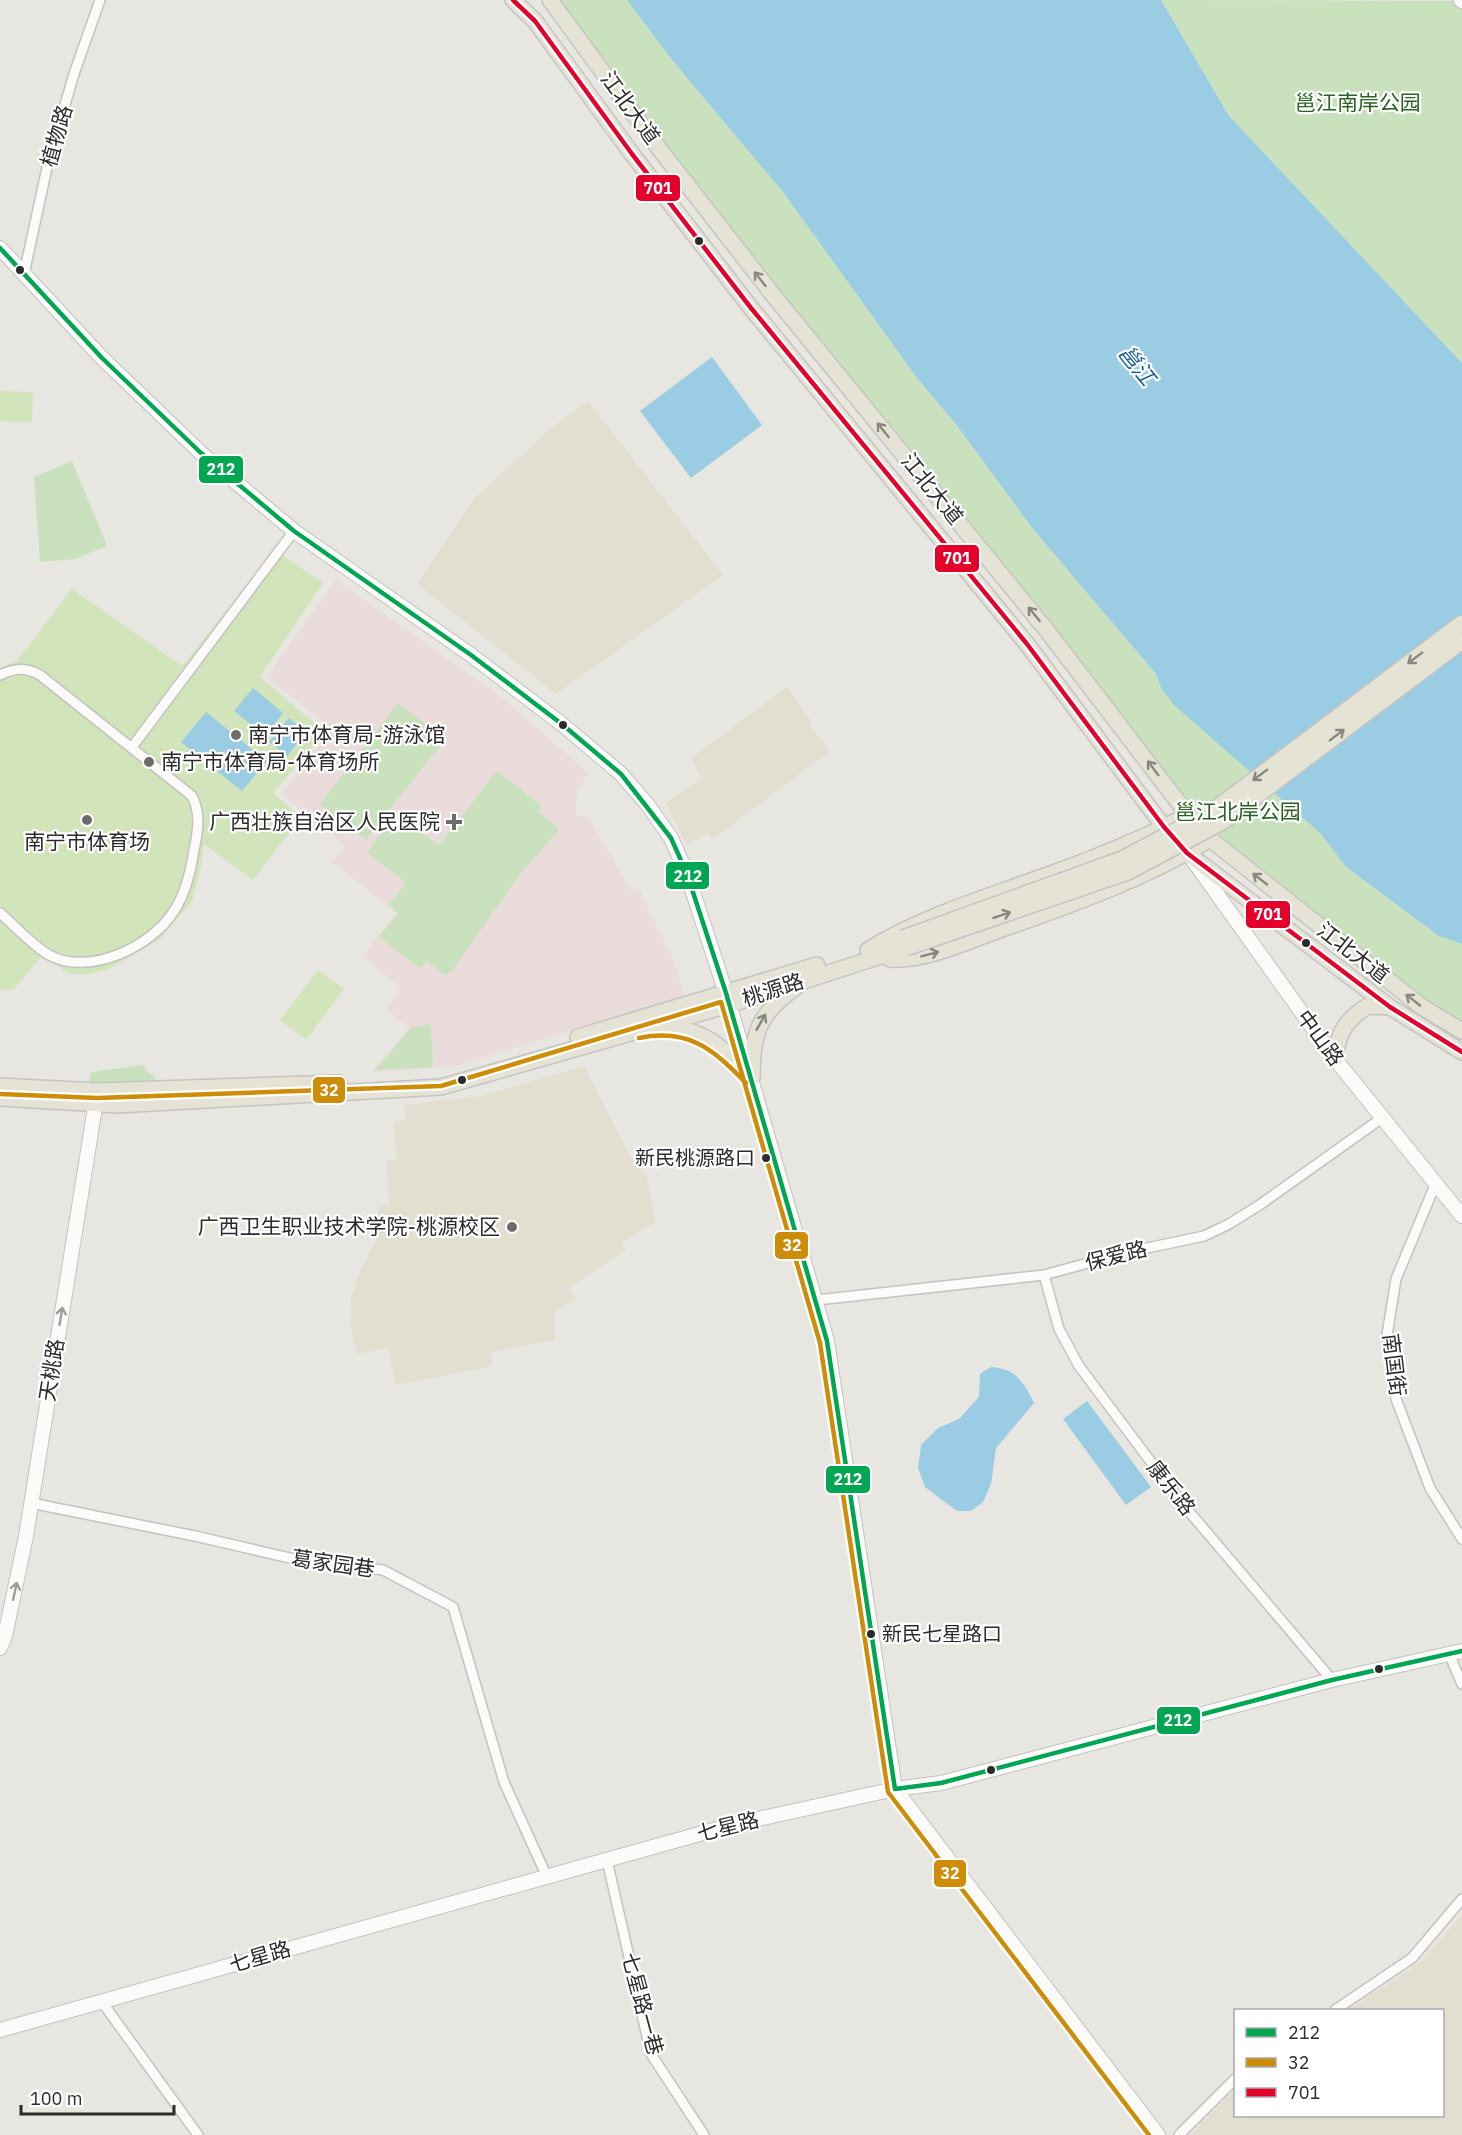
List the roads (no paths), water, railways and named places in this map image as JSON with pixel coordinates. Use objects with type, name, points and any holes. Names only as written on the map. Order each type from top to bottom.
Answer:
[{"type":"main road","name":"江北大道","points":[[513,0],[536,21],[632,154],[751,308],[1027,644],[1164,827],[1187,853],[1389,1007],[1462,1052]]},
{"type":"main road","name":"江北大道","points":[[550,0],[654,142],[773,296],[1048,632],[1188,815],[1210,839],[1422,1006],[1462,1031]]},
{"type":"main road","points":[[0,248],[102,358],[201,453],[294,531],[471,655],[564,725],[621,774],[647,804],[671,838],[687,874],[728,999],[827,1341],[895,1789],[1158,2135]]},
{"type":"main road","points":[[904,943],[1122,859],[1214,810],[1462,623]]},
{"type":"main road","points":[[904,943],[1128,872],[1222,822],[1462,641]]},
{"type":"main road","points":[[870,954],[897,932],[935,915],[1113,851],[1188,815]]},
{"type":"main road","points":[[870,954],[900,960],[929,955],[1121,886],[1210,839]]},
{"type":"main road","name":"中山路","points":[[1187,853],[1335,1059],[1462,1216]]},
{"type":"main road","name":"桃源路","points":[[0,1098],[96,1098],[441,1087],[654,1026],[728,999],[904,943]]},
{"type":"main road","name":"桃源路","points":[[0,1086],[96,1098],[440,1079],[809,978],[870,954]]},
{"type":"main road","points":[[752,1078],[753,1045],[757,1027],[769,1010],[809,978]]},
{"type":"main road","points":[[1335,1059],[1338,1036],[1346,1022],[1368,1006],[1389,1007]]},
{"type":"main road","points":[[654,1026],[687,1029],[706,1038],[724,1049],[752,1078]]},
{"type":"main road","name":"天桃路","points":[[0,1648],[8,1625],[31,1503],[96,1098]]},
{"type":"main road","name":"七星路","points":[[0,2030],[735,1824],[895,1789],[940,1782],[1332,1680],[1456,1652]]},
{"type":"street","name":"植物路","points":[[24,274],[48,163],[74,74],[100,0]]},
{"type":"street","points":[[132,747],[294,531]]},
{"type":"street","points":[[0,675],[12,670],[28,668],[34,672],[192,796],[197,807],[192,864],[174,911],[153,936],[127,951],[99,961],[72,960],[50,955],[0,913]]},
{"type":"street","name":"保爱路","points":[[817,1300],[1044,1275],[1128,1252],[1204,1236],[1229,1224],[1382,1118]]},
{"type":"street","name":"南国街","points":[[1435,1185],[1396,1279],[1387,1335],[1396,1399],[1430,1488],[1462,1539]]},
{"type":"street","name":"康乐路","points":[[1044,1275],[1059,1329],[1079,1366],[1181,1502],[1332,1680]]},
{"type":"street","name":"葛家园巷","points":[[31,1503],[195,1536],[298,1560],[383,1570],[453,1607],[484,1721],[504,1782],[547,1877]]},
{"type":"street","points":[[1456,1652],[1462,1684]]},
{"type":"street","name":"七星路一巷","points":[[607,1860],[651,2054],[704,2135]]},
{"type":"street","points":[[1336,2009],[1412,1958],[1462,1899]]},
{"type":"street","points":[[102,2002],[198,2135]]},
{"type":"street","points":[[1179,2135],[1234,2080]]},
{"type":"water","name":"邕江","points":[[627,0],[1161,0],[1229,116],[1462,363],[1462,944],[1439,936],[1346,867],[1320,833],[1174,705],[1161,688],[1156,674],[1033,529],[955,423],[917,378],[783,192],[672,60]]},
{"type":"water","points":[[712,357],[762,425],[691,478],[640,411]]},
{"type":"water","points":[[253,688],[283,713],[265,736],[234,711]]},
{"type":"water","points":[[206,712],[267,761],[242,791],[181,742]]},
{"type":"water","points":[[289,718],[307,732],[287,756],[269,742]]},
{"type":"water","points":[[991,1367],[1013,1373],[1026,1388],[1034,1403],[996,1448],[991,1484],[983,1502],[971,1511],[957,1511],[925,1487],[918,1468],[921,1445],[938,1428],[959,1419],[979,1397],[980,1374]]},
{"type":"water","points":[[1087,1401],[1151,1487],[1126,1505],[1063,1419]]},
{"type":"place","name":"南宁市体育局-游泳馆","points":[[236,735]]},
{"type":"place","name":"南宁市体育局-体育场所","points":[[149,762]]},
{"type":"place","name":"南宁市体育场","points":[[87,820]]},
{"type":"place","name":"广西壮族自治区人民医院","points":[[454,822]]},
{"type":"place","name":"新民桃源路口","points":[[766,1158]]},
{"type":"place","name":"广西卫生职业技术学院-桃源校区","points":[[512,1227]]},
{"type":"place","name":"新民七星路口","points":[[871,1634]]},
{"type":"park label","name":"邕江南岸公园","points":[[1358,103]]},
{"type":"park label","name":"邕江北岸公园","points":[[1238,812]]}]
